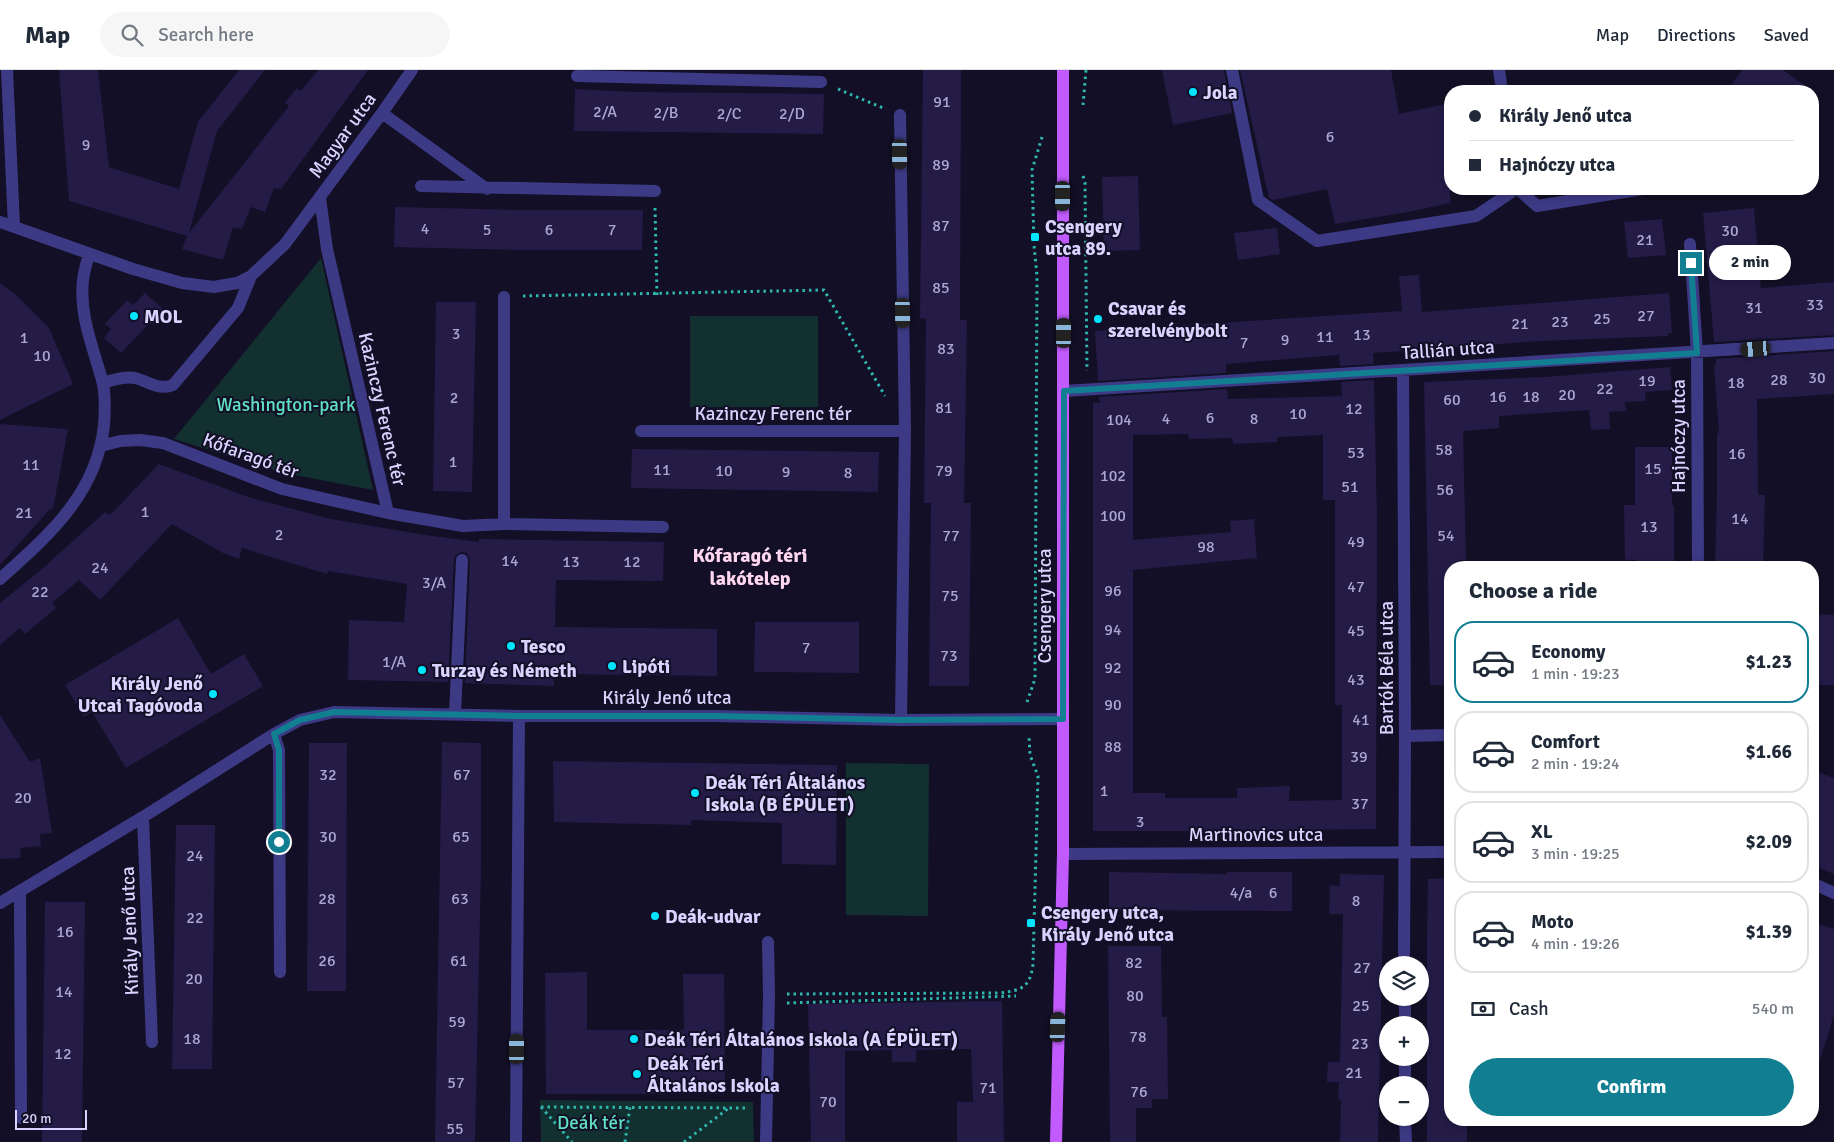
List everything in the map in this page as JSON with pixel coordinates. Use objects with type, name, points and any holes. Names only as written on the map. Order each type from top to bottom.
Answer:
[{"type":"main road","name":"Csengery utca","points":[[1056,1142],[1063,854],[1063,70]]},
{"type":"street","points":[[7,70],[14,227]]},
{"type":"street","name":"Magyar utca","points":[[320,198],[412,70]]},
{"type":"street","points":[[1232,70],[1258,200],[1317,241],[1476,216],[1508,195]]},
{"type":"street","points":[[1498,70],[1501,85]]},
{"type":"street","points":[[577,76],[708,75],[821,82]]},
{"type":"street","points":[[382,113],[487,189]]},
{"type":"street","points":[[900,115],[905,431],[901,720]]},
{"type":"street","points":[[421,186],[487,189],[655,191]]},
{"type":"street","points":[[1524,195],[1537,206],[1606,195]]},
{"type":"street","points":[[0,222],[89,254],[166,278],[203,286],[224,286],[237,283],[251,276],[285,244],[320,198]]},
{"type":"street","name":"Kazinczy Ferenc tér","points":[[320,198],[327,249],[388,513],[463,526],[504,524],[663,527]]},
{"type":"street","name":"Hajnóczy utca","points":[[1690,244],[1697,353],[1698,561]]},
{"type":"street","points":[[0,579],[40,543],[69,510],[89,480],[102,446],[105,413],[103,382],[86,328],[83,280],[89,254]]},
{"type":"street","points":[[103,382],[129,377],[158,387],[166,388],[173,385],[238,308],[251,276]]},
{"type":"street","points":[[504,297],[504,524]]},
{"type":"street","name":"Tallián utca","points":[[1064,391],[1834,343]]},
{"type":"street","name":"Bartók Béla utca","points":[[1403,371],[1404,956]]},
{"type":"street","name":"Kazinczy Ferenc tér","points":[[641,432],[905,431]]},
{"type":"street","name":"Kőfaragó tér","points":[[102,446],[127,440],[163,443],[282,489],[388,513]]},
{"type":"street","points":[[455,714],[462,560]]},
{"type":"street","name":"Király Jenő utca","points":[[0,903],[143,817],[274,734],[300,720],[334,712],[901,720],[1063,719]]},
{"type":"street","points":[[516,1142],[519,716]]},
{"type":"street","points":[[274,734],[279,750],[280,972]]},
{"type":"street","points":[[1405,736],[1444,735]]},
{"type":"street","name":"Király Jenő utca","points":[[143,817],[152,1042]]},
{"type":"street","name":"Martinovics utca","points":[[1063,854],[1444,852]]},
{"type":"street","points":[[1819,886],[1834,893]]},
{"type":"street","points":[[20,892],[20,1118]]},
{"type":"street","points":[[766,1142],[769,999],[768,942]]},
{"type":"street","points":[[1406,1126],[1406,1142]]},
{"type":"path","points":[[821,82],[900,115]]},
{"type":"path","points":[[1027,703],[1035,679],[1037,276],[1034,245],[1032,170],[1043,132]]},
{"type":"path","points":[[1085,183],[1087,390]]},
{"type":"path","points":[[655,191],[657,295]]},
{"type":"path","points":[[504,297],[824,290],[886,398]]},
{"type":"path","points":[[769,999],[1000,993],[1016,991],[1027,986],[1032,976],[1033,964],[1038,776],[1030,755],[1029,733]]},
{"type":"path","points":[[769,999],[1016,996]]},
{"type":"path","points":[[749,1117],[750,1099]]},
{"type":"path","points":[[572,1142],[541,1106],[749,1108]]},
{"type":"path","points":[[625,1142],[630,1107]]},
{"type":"path","points":[[684,1142],[729,1108]]},
{"type":"green space","name":"Washington-park","points":[[321,258],[373,490],[284,473],[174,439]]},
{"type":"green space","points":[[690,316],[818,316],[818,407],[690,407]]},
{"type":"green space","points":[[846,763],[929,764],[928,916],[846,915]]},
{"type":"green space","name":"Deák tér","points":[[540,1100],[753,1102],[754,1142],[541,1142]]},
{"type":"building","points":[[59,70],[98,70],[109,167],[179,189],[198,122],[239,70],[265,70],[217,131],[189,233],[289,106],[285,103],[297,88],[301,91],[318,70],[368,70],[281,189],[274,188],[265,212],[251,207],[242,229],[233,227],[223,260],[182,249],[187,236],[69,201]]},
{"type":"building","points":[[923,70],[961,70],[960,320],[967,320],[964,503],[971,503],[969,686],[929,686],[931,503],[924,503],[926,319],[920,318]]},
{"type":"building","name":"Jola","points":[[1162,70],[1224,70],[1232,113],[1173,125]]},
{"type":"building","points":[[1240,70],[1391,70],[1399,114],[1444,104],[1444,195],[1450,195],[1450,203],[1335,224],[1327,189],[1273,200],[1269,198]]},
{"type":"building","points":[[1742,70],[1783,70],[1804,85],[1731,85]]},
{"type":"building","points":[[575,89],[635,92],[824,94],[823,134],[574,131]]},
{"type":"building","points":[[1138,176],[1140,250],[1104,251],[1102,177]]},
{"type":"building","points":[[395,207],[518,210],[643,210],[642,250],[517,250],[394,247]]},
{"type":"building","points":[[1754,208],[1761,288],[1834,282],[1834,335],[1714,342],[1703,213]]},
{"type":"building","points":[[1662,219],[1666,255],[1628,258],[1624,222]]},
{"type":"building","points":[[1277,228],[1280,254],[1238,260],[1234,233]]},
{"type":"building","points":[[1419,275],[1422,312],[1669,293],[1672,333],[1668,333],[1668,336],[1541,341],[1373,353],[1374,364],[1340,366],[1339,355],[1226,364],[1226,373],[1098,381],[1095,331],[1402,311],[1399,276]]},
{"type":"building","points":[[0,283],[15,294],[49,328],[73,384],[0,420]]},
{"type":"building","name":"MOL","points":[[145,293],[163,309],[121,353],[104,338],[111,329],[105,324],[127,300],[133,305]]},
{"type":"building","points":[[436,302],[476,302],[472,492],[433,491]]},
{"type":"building","points":[[1834,351],[1834,394],[1757,399],[1758,495],[1765,495],[1763,561],[1715,561],[1717,433],[1719,433],[1714,365],[1716,365],[1716,359]]},
{"type":"building","points":[[1670,367],[1672,390],[1645,392],[1646,401],[1625,402],[1626,411],[1609,412],[1610,429],[1591,430],[1589,410],[1499,416],[1499,428],[1463,431],[1466,560],[1444,561],[1444,685],[1430,685],[1424,382],[1545,377]]},
{"type":"building","points":[[1374,380],[1377,518],[1376,829],[1093,831],[1093,403],[1100,403],[1099,397],[1227,389],[1228,399],[1342,396],[1341,382]],"holes":[[[1188,434],[1189,439],[1232,438],[1233,444],[1277,442],[1277,437],[1323,435],[1323,500],[1335,500],[1335,705],[1342,705],[1342,800],[1289,801],[1290,786],[1237,788],[1237,798],[1165,798],[1165,793],[1133,793],[1133,570],[1257,558],[1254,519],[1230,521],[1231,532],[1133,540],[1133,435]]]},
{"type":"building","points":[[0,424],[68,429],[53,509],[50,509],[0,565]]},
{"type":"building","points":[[1635,447],[1672,447],[1674,561],[1625,560],[1624,505],[1635,505]]},
{"type":"building","points":[[632,449],[879,452],[878,492],[631,488]]},
{"type":"building","points":[[159,464],[251,498],[331,519],[425,535],[479,542],[479,539],[664,542],[663,581],[556,580],[555,627],[717,629],[717,676],[554,674],[554,686],[466,683],[470,560],[467,553],[462,552],[455,555],[454,560],[448,682],[348,680],[349,620],[404,622],[407,584],[328,571],[327,574],[242,548],[239,559],[223,553],[172,524],[100,600],[79,580],[52,603],[56,608],[25,634],[20,628],[0,645],[0,603],[42,569],[105,512],[110,515]]},
{"type":"building","points":[[1819,614],[1834,615],[1834,685],[1819,685]]},
{"type":"building","name":"Király Jenő Utcai Tagóvoda","points":[[178,618],[211,674],[244,654],[263,686],[126,768],[92,712],[84,717],[65,685]]},
{"type":"building","points":[[755,622],[859,622],[859,673],[754,672]]},
{"type":"building","points":[[0,715],[30,762],[40,758],[52,833],[40,834],[41,846],[20,848],[21,858],[0,859]]},
{"type":"building","points":[[442,742],[481,743],[481,868],[475,1142],[435,1142]]},
{"type":"building","points":[[309,743],[347,743],[346,991],[307,991]]},
{"type":"building","name":"Deák Téri Általános Iskola (B ÉPÜLET)","points":[[553,761],[837,765],[836,865],[782,864],[782,823],[691,820],[691,825],[554,822]]},
{"type":"building","points":[[1819,773],[1834,778],[1834,874],[1819,868]]},
{"type":"building","points":[[176,825],[215,825],[212,1069],[172,1069]]},
{"type":"building","points":[[1109,872],[1227,874],[1227,872],[1292,872],[1292,911],[1109,910]]},
{"type":"building","points":[[1340,874],[1384,875],[1382,956],[1379,956],[1379,1006],[1381,1006],[1381,1016],[1379,1016],[1378,1142],[1340,1142],[1341,1100],[1338,1099],[1339,1082],[1327,1082],[1328,1062],[1340,1062],[1343,914],[1329,914],[1330,885],[1340,886]]},
{"type":"building","points":[[1444,878],[1444,1126],[1467,1126],[1467,1142],[1427,1142],[1427,1126],[1429,1126],[1429,1076],[1427,1076],[1427,1066],[1429,1066],[1429,1016],[1427,1016],[1427,1006],[1429,1006],[1429,956],[1427,956],[1428,879]]},
{"type":"building","points":[[45,902],[85,902],[82,1142],[42,1142]]},
{"type":"building","points":[[1819,924],[1834,929],[1834,1015],[1819,1064]]},
{"type":"building","points":[[1108,946],[1161,946],[1162,1017],[1167,1017],[1168,1099],[1152,1099],[1152,1108],[1136,1108],[1136,1142],[1110,1142]]},
{"type":"building","name":"Deák Téri Általános Iskola (A ÉPÜLET)","points":[[587,972],[587,1030],[684,1030],[683,974],[724,974],[725,1094],[546,1094],[545,973]]},
{"type":"building","points":[[1002,1001],[1004,1142],[957,1142],[957,1102],[973,1102],[971,1049],[916,1050],[916,1062],[892,1062],[892,1050],[845,1051],[845,1142],[811,1142],[808,1004]]},
{"type":"place","name":"Jola","points":[[1193,92]]},
{"type":"place","name":"Csengery utca 89.","points":[[1035,237]]},
{"type":"place","name":"MOL","points":[[134,316]]},
{"type":"place","name":"Csavar és szerelvénybolt","points":[[1098,319]]},
{"type":"place","name":"Tesco","points":[[511,646]]},
{"type":"place","name":"Lipóti","points":[[612,666]]},
{"type":"place","name":"Turzay és Németh","points":[[422,670]]},
{"type":"place","name":"Király Jenő Utcai Tagóvoda","points":[[213,694]]},
{"type":"place","name":"Deák Téri Általános Iskola (B ÉPÜLET)","points":[[695,793]]},
{"type":"place","name":"Deák-udvar","points":[[655,916]]},
{"type":"place","name":"Csengery utca, Király Jenő utca","points":[[1031,923]]},
{"type":"place","name":"Deák Téri Általános Iskola (A ÉPÜLET)","points":[[634,1039]]},
{"type":"place","name":"Deák Téri Általános Iskola","points":[[637,1074]]},
{"type":"district","name":"Kőfaragó téri lakótelep","points":[[750,566]]},
{"type":"route","points":[[279,842],[279,750],[274,734],[300,720],[334,712],[901,720],[1063,719],[1064,391],[1697,353],[1691,263]]}]
